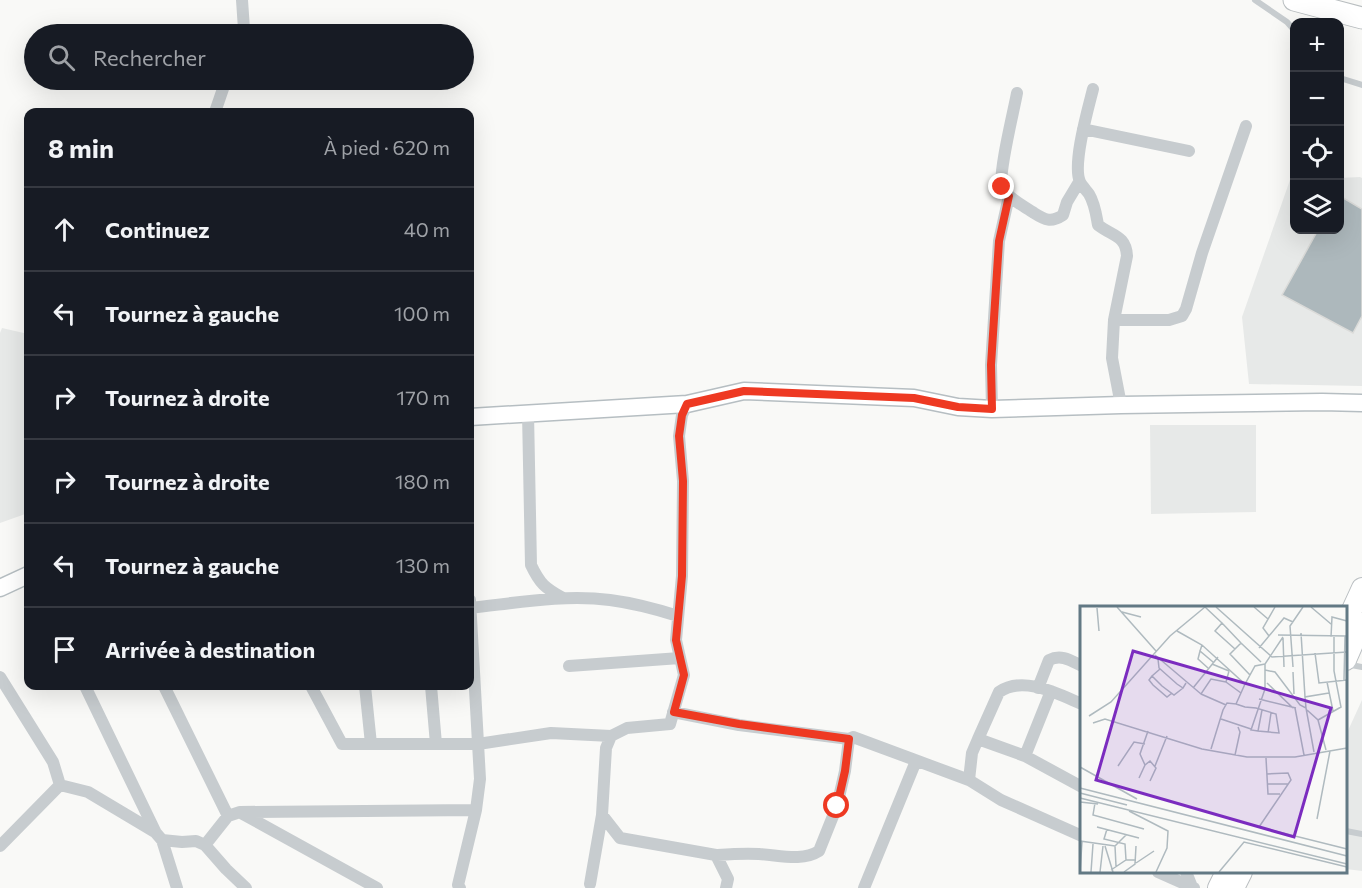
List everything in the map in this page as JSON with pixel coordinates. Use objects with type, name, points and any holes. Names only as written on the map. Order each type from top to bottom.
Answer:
[{"type":"highway","points":[[1294,0],[1362,18]]},
{"type":"main road","points":[[1347,621],[1362,588]]},
{"type":"main road","points":[[1347,660],[1362,623]]},
{"type":"main road","points":[[1218,888],[1226,873]]},
{"type":"main road","points":[[1234,888],[1242,873]]},
{"type":"street","points":[[242,0],[244,24]]},
{"type":"street","points":[[1017,93],[1002,172],[1002,187],[1009,196],[1045,220],[1054,221],[1063,215],[1067,202],[1079,182],[1079,155],[1093,89]]},
{"type":"street","points":[[216,108],[223,90]]},
{"type":"street","points":[[1114,320],[1169,320],[1182,316],[1246,126]]},
{"type":"street","points":[[1083,129],[1189,151]]},
{"type":"street","points":[[1079,182],[1089,194],[1096,210],[1098,225],[1121,238],[1126,246],[1127,256],[1114,320],[1112,358],[1121,405]]},
{"type":"street","points":[[992,409],[991,365],[999,241],[1009,196]]},
{"type":"street","points":[[474,417],[687,404],[744,391],[914,398],[958,407],[992,409],[1121,405],[1362,403]]},
{"type":"street","points":[[313,690],[342,744],[478,744],[551,734],[611,736],[627,728],[670,724],[684,675],[676,640],[682,576],[683,493],[679,436],[682,415],[687,404]]},
{"type":"street","points":[[528,413],[531,565],[539,582],[549,591],[564,598]]},
{"type":"street","points":[[0,588],[24,577]]},
{"type":"street","points":[[474,608],[564,598],[609,600],[643,606],[678,616]]},
{"type":"street","points":[[1038,688],[1049,660],[1063,657],[1080,665]]},
{"type":"street","points":[[569,666],[680,658]]},
{"type":"street","points":[[460,888],[458,885],[476,810],[480,779],[474,676]]},
{"type":"street","points":[[0,677],[52,762],[60,784]]},
{"type":"street","points":[[969,780],[972,753],[999,692],[1006,687],[1019,684],[1038,688],[1080,703]]},
{"type":"street","points":[[87,690],[159,837],[177,888]]},
{"type":"street","points":[[166,690],[234,814],[377,888]]},
{"type":"street","points":[[365,690],[371,744]]},
{"type":"street","points":[[431,690],[436,744]]},
{"type":"street","points":[[1024,756],[1051,691]]},
{"type":"street","points":[[674,712],[739,724],[861,739],[969,780],[1001,800],[1080,836]]},
{"type":"street","points":[[593,887],[602,815],[606,748],[611,736]]},
{"type":"street","points":[[602,815],[620,838],[716,855],[736,853],[798,857],[813,855],[819,851],[837,806],[849,739]]},
{"type":"street","points":[[978,739],[1024,756],[1080,786]]},
{"type":"street","points":[[864,888],[916,761]]},
{"type":"street","points":[[60,784],[88,792],[159,837],[196,841],[205,845],[226,870],[246,888]]},
{"type":"street","points":[[0,846],[60,784]]},
{"type":"street","points":[[205,845],[234,814],[476,810]]},
{"type":"street","points":[[716,855],[728,879],[726,888]]},
{"type":"street","points":[[1160,873],[1193,887]]},
{"type":"street","points":[[1186,873],[1193,887]]},
{"type":"lane","points":[[1256,0],[1290,25]]},
{"type":"lane","points":[[1344,79],[1362,85]]},
{"type":"lane","points":[[1347,662],[1362,667]]},
{"type":"lane","points":[[1347,831],[1362,834]]},
{"type":"shaded area","points":[[1344,178],[1362,178],[1362,209],[1344,198]]},
{"type":"shaded area","points":[[1290,180],[1290,234],[1316,234],[1310,245],[1362,273],[1362,386],[1249,384],[1242,317]]},
{"type":"shaded area","points":[[2,328],[24,333],[24,514],[0,523],[0,333]]},
{"type":"shaded area","points":[[1150,425],[1256,425],[1256,512],[1151,514]]},
{"type":"shaded area","points":[[1362,700],[1362,871],[1347,869],[1347,733]]},
{"type":"building","points":[[1344,198],[1362,209],[1362,316],[1353,333],[1282,295],[1316,234],[1344,234]]},
{"type":"route","points":[[837,806],[849,739],[739,724],[674,712],[684,675],[676,640],[682,576],[683,481],[679,436],[682,415],[687,404],[744,391],[914,398],[958,407],[992,409],[991,365],[999,241],[1009,196],[1002,187]]}]
